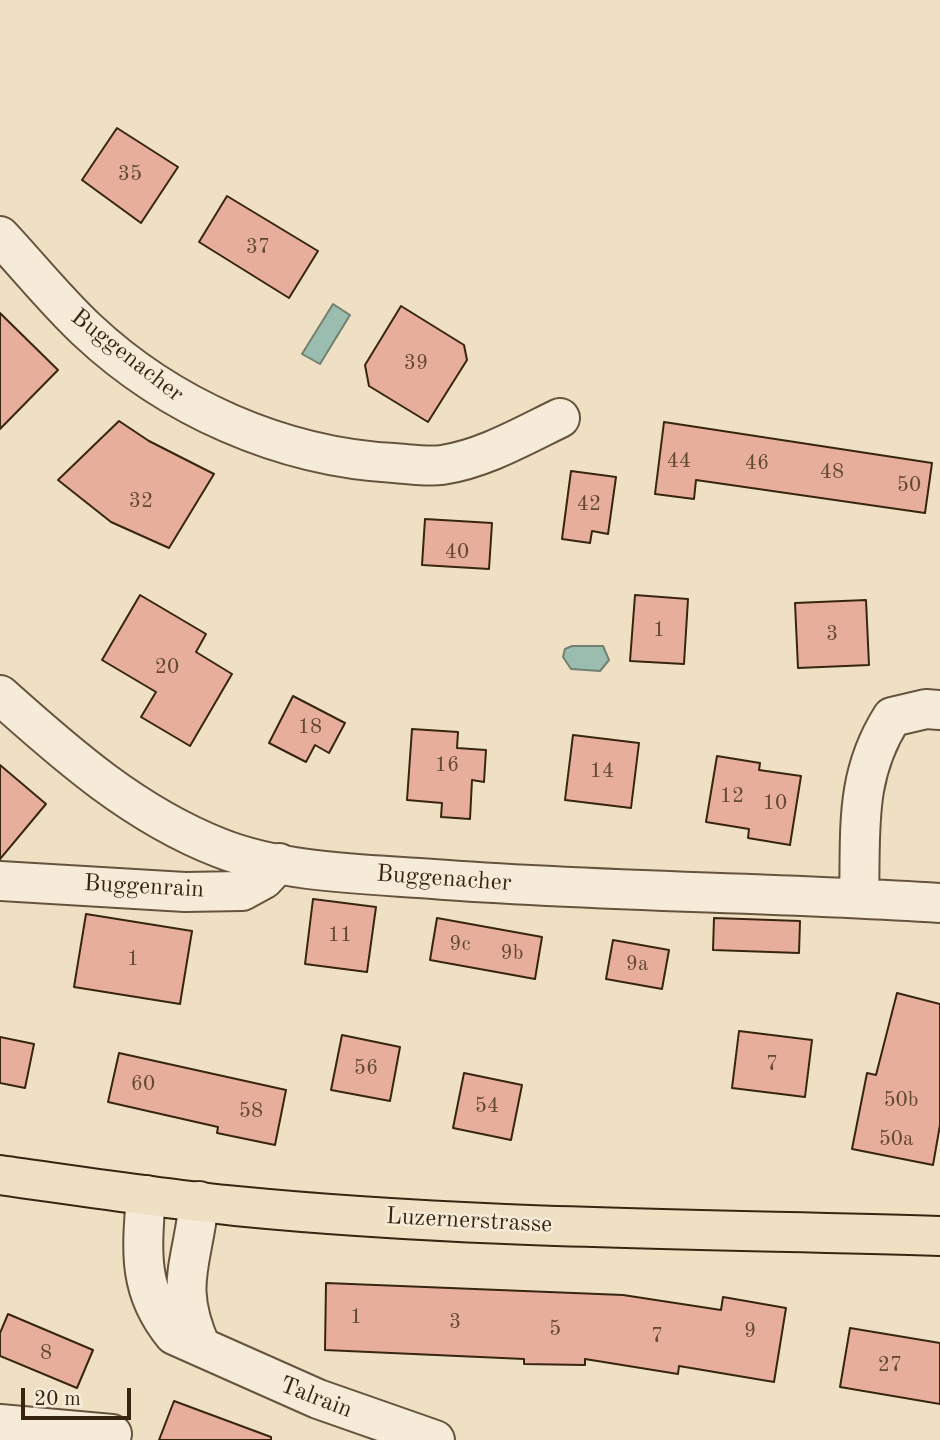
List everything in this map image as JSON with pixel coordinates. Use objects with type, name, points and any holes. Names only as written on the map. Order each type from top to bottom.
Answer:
[{"type":"main road","name":"Luzernerstrasse","points":[[0,1175],[199,1201],[524,1225],[940,1236]]},
{"type":"street","name":"Buggenacher","points":[[0,236],[87,330],[176,398],[237,427],[308,451],[371,462],[441,465],[485,453],[560,418]]},
{"type":"street","name":"Buggenacher","points":[[0,695],[92,774],[141,809],[180,831],[222,849],[279,863],[499,884],[940,903]]},
{"type":"street","points":[[859,898],[866,770],[878,739],[892,717],[926,709],[940,710]]},
{"type":"street","name":"Buggenrain","points":[[0,881],[185,892],[242,891],[264,879],[279,863]]},
{"type":"street","name":"Talrain","points":[[146,1195],[142,1245],[146,1284],[152,1302],[174,1335],[305,1394],[435,1440]]},
{"type":"street","points":[[199,1201],[184,1292],[189,1320],[201,1347]]},
{"type":"street","points":[[0,1424],[112,1434]]},
{"type":"shaded area","points":[[333,304],[350,315],[320,364],[302,354]]},
{"type":"shaded area","points":[[572,646],[603,646],[609,660],[600,671],[571,669],[563,657],[565,649]]},
{"type":"building","points":[[117,128],[178,167],[141,223],[82,180]]},
{"type":"building","points":[[227,196],[318,251],[289,298],[199,242]]},
{"type":"building","points":[[401,306],[464,345],[467,360],[428,422],[369,386],[365,365]]},
{"type":"building","points":[[0,313],[58,370],[0,429]]},
{"type":"building","points":[[119,421],[149,441],[214,474],[169,548],[111,522],[58,480]]},
{"type":"building","points":[[664,422],[932,463],[925,513],[696,480],[694,499],[655,494]]},
{"type":"building","points":[[571,471],[616,477],[608,534],[592,531],[590,543],[562,539]]},
{"type":"building","points":[[425,519],[492,523],[489,569],[422,565]]},
{"type":"building","points":[[140,595],[206,634],[196,652],[232,674],[190,746],[141,717],[156,692],[102,660]]},
{"type":"building","points":[[635,595],[688,599],[684,664],[630,661]]},
{"type":"building","points":[[866,600],[869,665],[798,668],[795,603]]},
{"type":"building","points":[[293,696],[345,723],[329,753],[315,745],[306,762],[269,743]]},
{"type":"building","points":[[412,729],[458,732],[457,748],[486,750],[484,782],[472,780],[470,819],[441,817],[442,803],[407,800]]},
{"type":"building","points":[[573,735],[639,743],[631,808],[565,800]]},
{"type":"building","points":[[717,756],[760,763],[759,770],[801,776],[790,845],[748,838],[749,829],[706,822]]},
{"type":"building","points":[[0,765],[46,804],[0,859]]},
{"type":"building","points":[[313,899],[376,907],[367,972],[305,964]]},
{"type":"building","points":[[86,914],[192,931],[180,1004],[74,987]]},
{"type":"building","points":[[437,918],[542,937],[535,979],[430,960]]},
{"type":"building","points":[[714,918],[800,921],[799,953],[713,950]]},
{"type":"building","points":[[613,940],[669,950],[662,989],[606,979]]},
{"type":"building","points":[[897,993],[940,1004],[940,1125],[933,1165],[852,1149],[867,1073],[876,1075]]},
{"type":"building","points":[[739,1031],[812,1040],[805,1097],[732,1088]]},
{"type":"building","points":[[342,1035],[400,1047],[390,1101],[331,1090]]},
{"type":"building","points":[[0,1037],[34,1044],[25,1088],[0,1083]]},
{"type":"building","points":[[119,1053],[286,1090],[275,1145],[217,1133],[218,1127],[108,1102]]},
{"type":"building","points":[[464,1073],[522,1085],[511,1140],[453,1128]]},
{"type":"building","points":[[326,1283],[623,1295],[721,1310],[723,1297],[786,1308],[774,1382],[679,1366],[678,1374],[585,1359],[585,1365],[524,1364],[524,1359],[325,1350]]},
{"type":"building","points":[[8,1314],[93,1350],[77,1388],[0,1356],[0,1333]]},
{"type":"building","points":[[850,1328],[940,1343],[940,1404],[840,1387]]},
{"type":"building","points":[[174,1401],[271,1437],[271,1440],[159,1440]]}]
